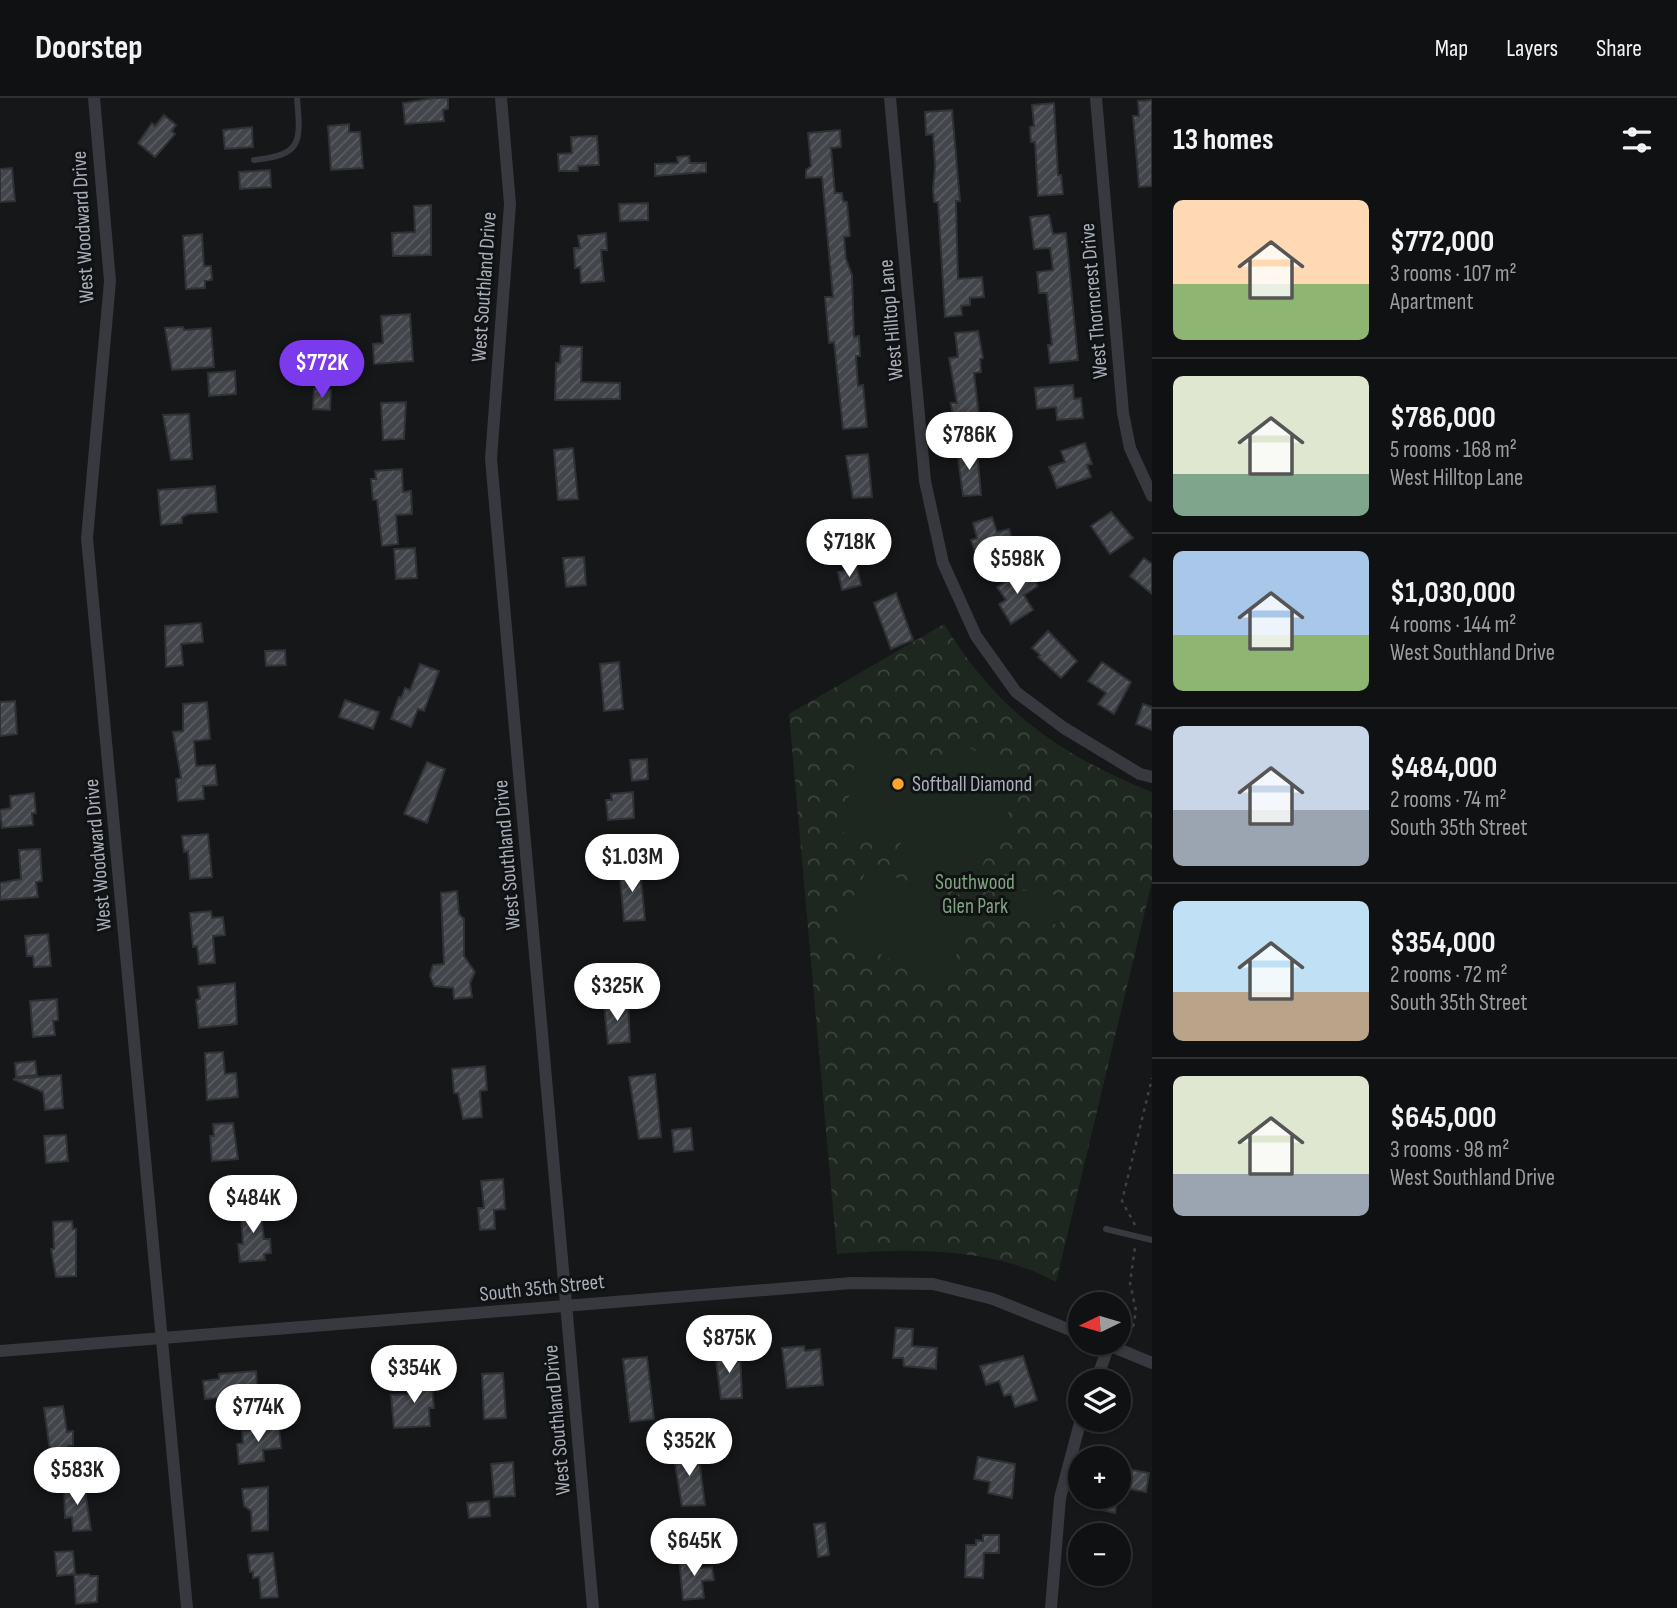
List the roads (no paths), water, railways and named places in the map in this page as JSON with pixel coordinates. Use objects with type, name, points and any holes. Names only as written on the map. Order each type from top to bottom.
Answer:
[{"type":"street","name":"West Woodward Drive","points":[[94,98],[110,281],[87,538],[187,1608]]},
{"type":"street","name":"West Southland Drive","points":[[501,98],[510,204],[491,459],[593,1608]]},
{"type":"street","name":"West Hilltop Lane","points":[[890,98],[925,481],[943,563],[976,636],[1016,692],[1064,728],[1140,775],[1152,777]]},
{"type":"street","name":"West Thorncrest Drive","points":[[1096,98],[1123,413],[1130,448],[1152,496]]},
{"type":"street","name":"South 35th Street","points":[[0,1351],[852,1283],[933,1284],[993,1299],[1068,1329]]},
{"type":"street","points":[[1131,1355],[1152,1363]]},
{"type":"street","points":[[1051,1608],[1060,1498],[1078,1432]]},
{"type":"lane","points":[[254,160],[280,157],[292,151],[299,140],[297,98]]},
{"type":"lane","points":[[1106,1229],[1152,1241]]},
{"type":"place","name":"Softball Diamond","points":[[898,784]]},
{"type":"park label","name":"Southwood Glen Park","points":[[975,894]]}]
